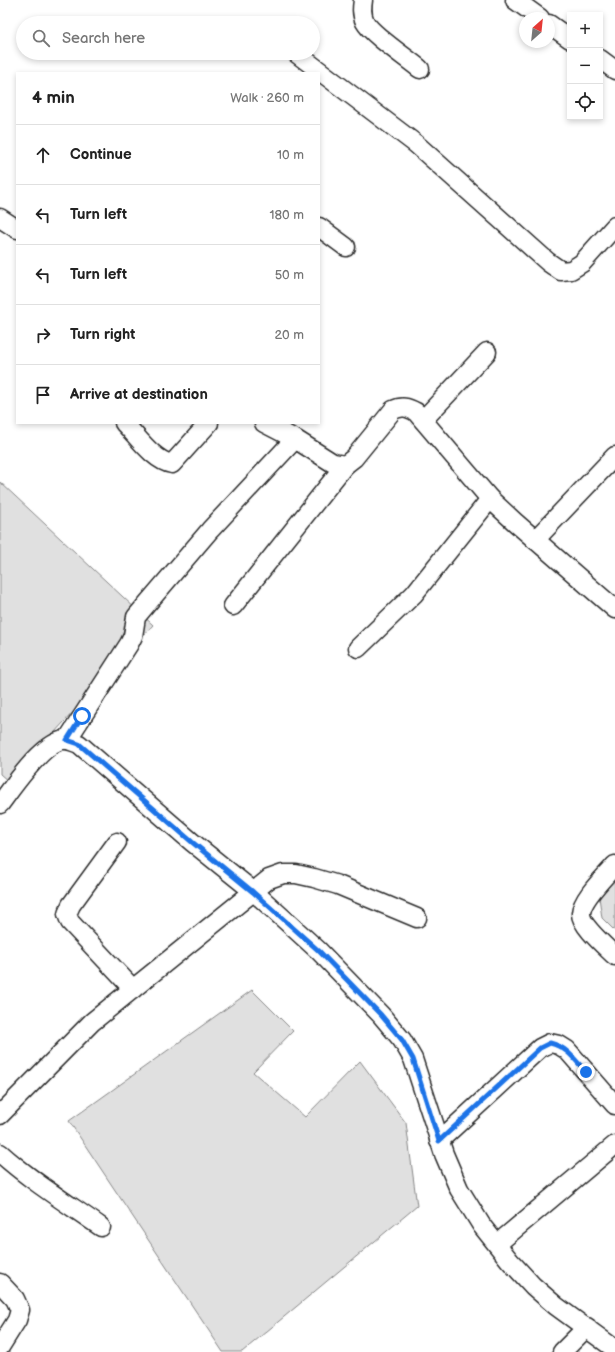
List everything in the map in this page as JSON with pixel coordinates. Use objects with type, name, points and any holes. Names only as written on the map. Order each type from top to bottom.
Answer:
[{"type":"street","points":[[363,0],[362,11],[365,22],[375,33],[420,69]]},
{"type":"street","points":[[515,0],[532,12]]},
{"type":"street","points":[[555,28],[567,37]]},
{"type":"street","points":[[305,60],[416,144],[548,262],[561,271],[571,270],[582,263],[615,226]]},
{"type":"street","points":[[603,62],[615,70]]},
{"type":"street","points":[[0,218],[16,228]]},
{"type":"street","points":[[320,228],[346,247]]},
{"type":"street","points":[[423,420],[487,352]]},
{"type":"street","points":[[233,606],[345,465],[354,458],[392,410],[401,407],[408,407],[416,412],[490,499],[615,609]]},
{"type":"street","points":[[125,424],[156,456],[165,463],[172,464],[179,459],[208,424]]},
{"type":"street","points":[[266,424],[295,439],[333,463],[345,465]]},
{"type":"street","points":[[67,740],[129,644],[136,617],[210,530],[295,439]]},
{"type":"street","points":[[535,540],[615,456]]},
{"type":"street","points":[[358,648],[414,594],[490,499]]},
{"type":"street","points":[[0,804],[39,754],[55,743],[67,740],[79,744],[192,842],[253,892],[319,951],[381,1015],[402,1040],[413,1059],[439,1141],[459,1189],[482,1226],[496,1244],[533,1286],[556,1306],[587,1327],[615,1349]]},
{"type":"street","points":[[117,842],[71,905],[67,914],[70,922],[134,988]]},
{"type":"street","points":[[615,866],[584,903],[581,914],[587,928],[615,956]]},
{"type":"street","points":[[0,1115],[92,1022],[269,879],[282,874],[296,874],[338,886],[417,918]]},
{"type":"street","points":[[439,1141],[540,1048],[550,1043],[559,1045],[567,1050],[615,1105]]},
{"type":"street","points":[[496,1244],[615,1145]]},
{"type":"street","points":[[0,1153],[17,1169],[101,1227]]},
{"type":"street","points":[[0,1284],[15,1299],[20,1310],[17,1320],[0,1347]]},
{"type":"street","points":[[562,1352],[587,1327]]},
{"type":"shaded area","points":[[0,482],[153,625],[9,782],[0,774]]},
{"type":"shaded area","points":[[615,864],[615,931],[602,918],[597,883]]},
{"type":"shaded area","points":[[252,990],[293,1031],[253,1072],[305,1117],[360,1061],[406,1123],[417,1206],[242,1352],[223,1352],[69,1121]]},
{"type":"route","points":[[82,716],[67,740],[79,744],[192,842],[253,892],[319,951],[381,1015],[402,1040],[413,1059],[439,1141],[540,1048],[550,1043],[559,1045],[567,1050],[586,1072]]}]
